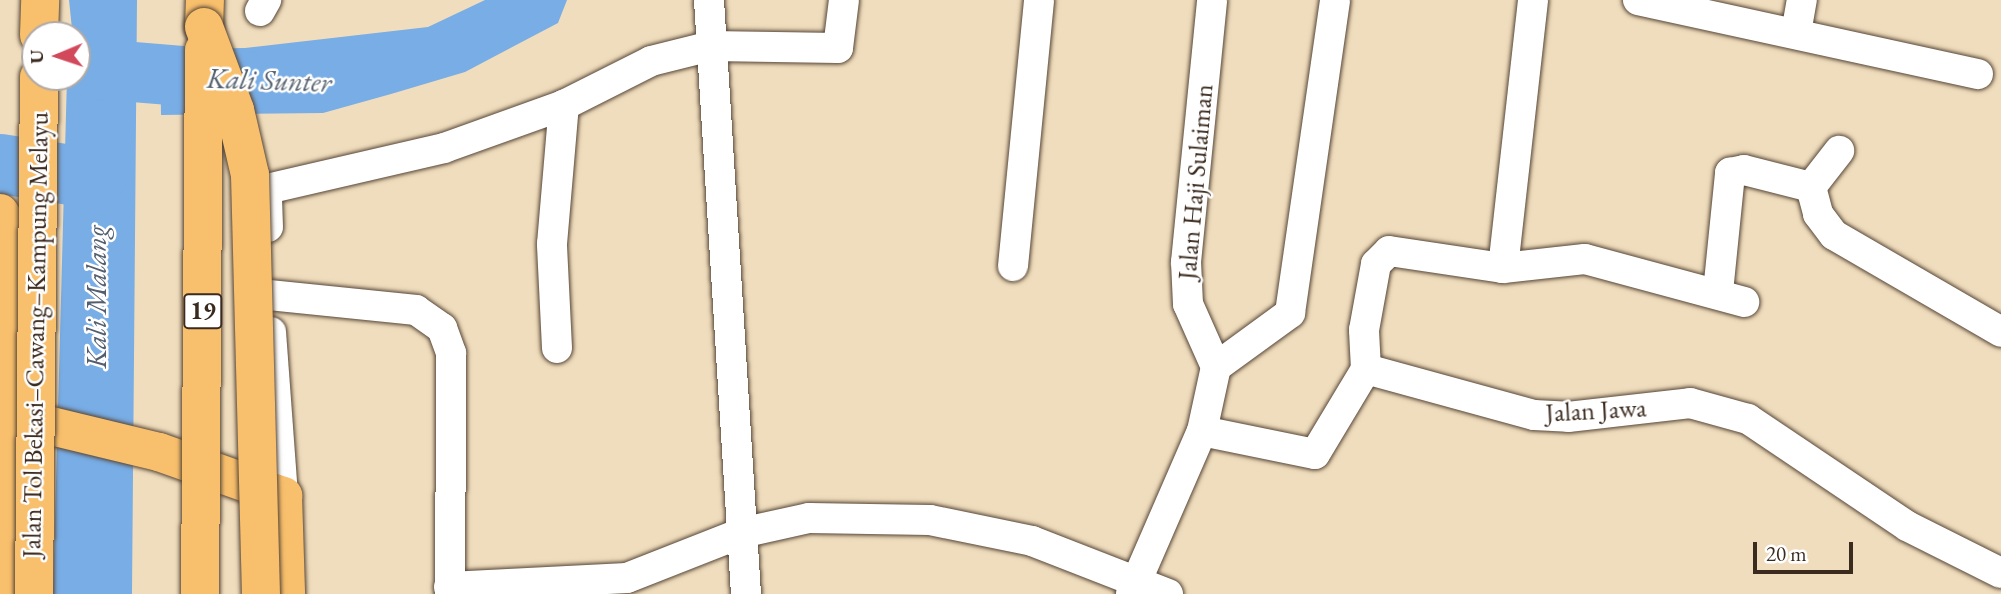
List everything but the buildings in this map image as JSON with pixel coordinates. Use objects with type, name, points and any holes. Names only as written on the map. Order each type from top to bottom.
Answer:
[{"type":"main road","points":[[39,21],[40,0]]},
{"type":"main road","points":[[204,14],[235,110],[250,175],[261,594]]},
{"type":"main road","name":"19","points":[[200,594],[204,14]]},
{"type":"main road","name":"Jalan Tol Bekasi–Cawang–Kampung Melayu","points":[[34,594],[39,91]]},
{"type":"main road","points":[[0,213],[11,231],[21,419],[12,594]]},
{"type":"main road","points":[[21,419],[159,452],[266,490],[286,594]]},
{"type":"street","points":[[709,0],[728,220],[746,594]]},
{"type":"street","points":[[266,490],[269,295],[267,189],[444,148],[564,105],[616,74],[711,46],[838,48],[844,0]]},
{"type":"street","points":[[1013,266],[1039,0]]},
{"type":"street","name":"Jalan Haji Sulaiman","points":[[1212,0],[1186,262],[1188,304],[1216,367]]},
{"type":"street","points":[[1133,585],[1202,431],[1216,367],[1290,313],[1335,0]]},
{"type":"street","points":[[1503,268],[1533,0]]},
{"type":"street","points":[[1638,0],[1978,74]]},
{"type":"street","points":[[1796,33],[1802,0]]},
{"type":"street","points":[[557,348],[552,244],[564,105]]},
{"type":"street","points":[[1811,187],[1839,152]]},
{"type":"street","points":[[1202,431],[1315,454],[1366,369],[1364,330],[1383,253],[1503,268],[1585,259],[1731,297],[1730,173],[1744,170],[1811,187]]},
{"type":"street","points":[[1811,187],[1818,214],[1834,234],[2001,332]]},
{"type":"street","points":[[269,295],[416,310],[442,328],[451,353],[449,590],[627,578],[741,533],[809,517],[930,520],[1032,541],[1133,585],[1168,594]]},
{"type":"street","name":"Jalan Jawa","points":[[1366,369],[1534,415],[1568,417],[1690,403],[1748,419],[1908,526],[2001,573]]},
{"type":"water","name":"Kali Malang","points":[[69,0],[137,0],[132,594],[53,594],[67,91],[91,91],[91,21],[71,21]]},
{"type":"water","points":[[485,0],[567,0],[558,23],[465,72],[391,94],[323,113],[161,115],[160,49],[245,48],[428,27]]},
{"type":"waterway","name":"Kali Sunter","points":[[97,69],[242,81]]},
{"type":"waterway","points":[[0,164],[96,179]]}]
